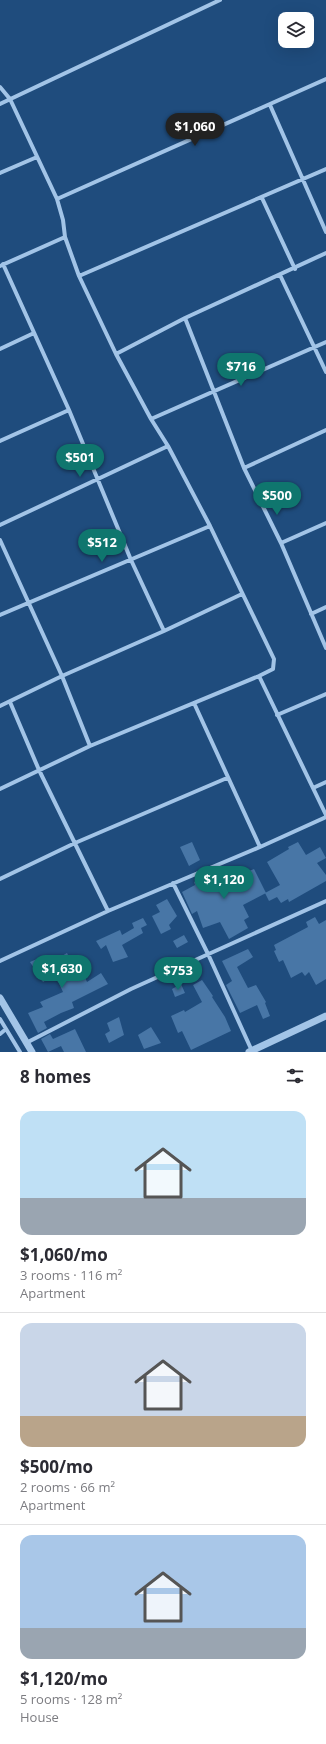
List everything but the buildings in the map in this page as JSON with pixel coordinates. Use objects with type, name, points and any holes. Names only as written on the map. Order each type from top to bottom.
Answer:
[{"type":"street","points":[[0,104],[220,0]]},
{"type":"street","points":[[57,200],[326,79]]},
{"type":"street","points":[[0,87],[10,99],[57,200],[63,220],[65,237],[79,276],[116,354],[151,419],[168,446],[210,526],[274,659],[273,669],[259,676],[90,746],[0,789]]},
{"type":"street","points":[[270,104],[326,232]]},
{"type":"street","points":[[0,173],[37,157]]},
{"type":"street","points":[[79,276],[326,169]]},
{"type":"street","points":[[262,198],[295,269]]},
{"type":"street","points":[[65,237],[2,265],[69,410],[131,560],[164,631]]},
{"type":"street","points":[[116,354],[185,318],[295,269],[326,253]]},
{"type":"street","points":[[280,275],[326,372]]},
{"type":"street","points":[[185,318],[244,468],[281,543],[326,648]]},
{"type":"street","points":[[0,349],[34,333]]},
{"type":"street","points":[[151,419],[326,342]]},
{"type":"street","points":[[0,441],[69,410]]},
{"type":"street","points":[[244,468],[326,430]]},
{"type":"street","points":[[0,525],[168,446]]},
{"type":"street","points":[[281,543],[326,523]]},
{"type":"street","points":[[0,615],[210,526]]},
{"type":"street","points":[[0,540],[62,676],[90,746]]},
{"type":"street","points":[[0,706],[242,594]]},
{"type":"street","points":[[311,614],[326,608]]},
{"type":"street","points":[[0,961],[108,911],[260,847],[326,816],[259,676]]},
{"type":"street","points":[[277,715],[326,694]]},
{"type":"street","points":[[10,702],[39,770],[108,911]]},
{"type":"street","points":[[194,703],[227,778],[260,847]]},
{"type":"street","points":[[0,879],[75,843],[227,778]]},
{"type":"street","points":[[313,788],[326,782]]},
{"type":"street","points":[[173,883],[208,954],[251,1052],[326,1016]]},
{"type":"street","points":[[26,1043],[131,989],[326,901]]},
{"type":"street","points":[[0,998],[32,1052]]},
{"type":"street","points":[[0,1019],[20,1052]]},
{"type":"street","points":[[0,1034],[6,1029]]}]
